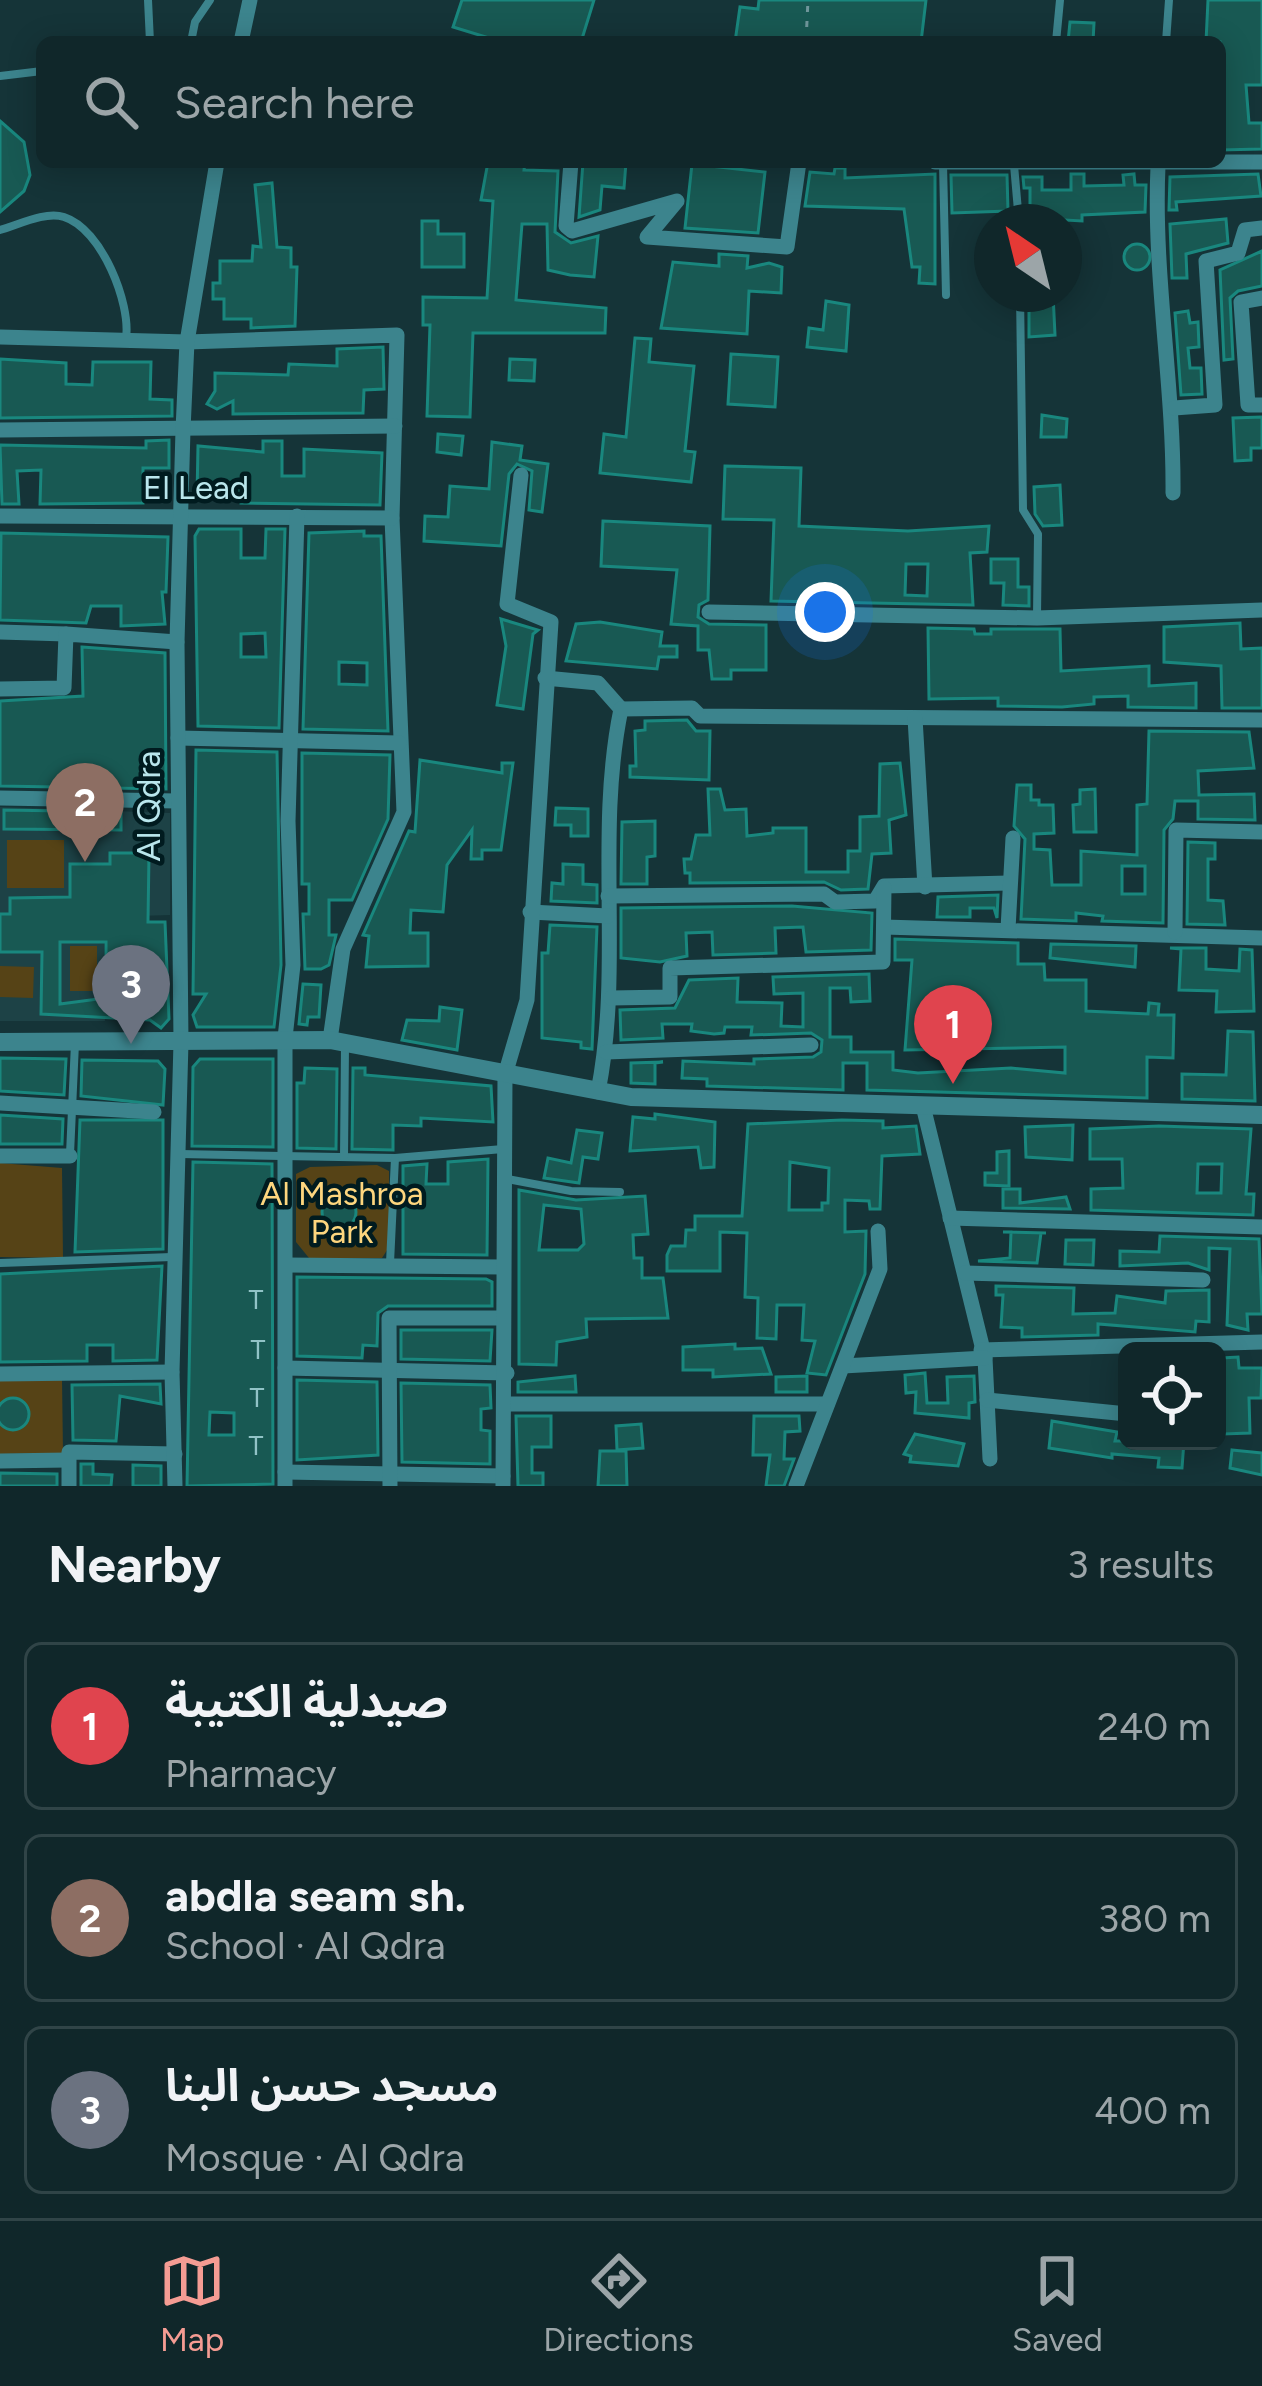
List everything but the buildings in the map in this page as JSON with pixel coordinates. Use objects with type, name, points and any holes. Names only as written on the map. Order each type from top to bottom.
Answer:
[{"type":"street","points":[[242,36],[250,0]]},
{"type":"street","points":[[1226,163],[1262,162]]},
{"type":"street","name":"Al Qdra","points":[[175,1486],[172,1372],[181,1042],[177,641],[187,342],[216,168]]},
{"type":"street","points":[[571,168],[566,226],[572,232],[677,201],[646,237],[788,247],[799,168]]},
{"type":"street","points":[[1158,168],[1165,334],[1174,408],[1173,493]]},
{"type":"street","points":[[1174,408],[1215,405],[1207,261],[1238,253],[1245,230],[1262,228]]},
{"type":"street","points":[[1262,298],[1241,302],[1248,405],[1262,405]]},
{"type":"street","points":[[0,337],[187,342],[398,335],[392,518],[404,812],[343,949],[338,1042]]},
{"type":"street","points":[[0,430],[395,426]]},
{"type":"street","points":[[297,516],[289,741],[293,965],[285,1038],[285,1479],[503,1481],[506,1075],[527,1000],[550,622],[507,604],[521,475]]},
{"type":"street","name":"El Lead","points":[[0,516],[392,518]]},
{"type":"street","points":[[710,612],[1036,618],[1262,610]]},
{"type":"street","points":[[0,632],[177,641]]},
{"type":"street","points":[[0,689],[64,688],[66,634]]},
{"type":"street","points":[[545,678],[598,682],[621,709],[610,780],[611,998],[598,1092]]},
{"type":"street","points":[[621,709],[692,708],[700,716],[1262,724]]},
{"type":"street","points":[[915,718],[925,887]]},
{"type":"street","points":[[178,738],[399,743]]},
{"type":"street","points":[[0,798],[177,801]]},
{"type":"street","points":[[1175,932],[1176,830],[1262,832]]},
{"type":"street","points":[[1008,929],[1012,838]]},
{"type":"street","points":[[884,886],[1010,883]]},
{"type":"street","points":[[608,896],[824,893],[836,902],[875,901],[884,886]]},
{"type":"street","points":[[611,998],[670,997],[670,968],[883,962],[884,886]]},
{"type":"street","points":[[530,911],[608,916]]},
{"type":"street","points":[[884,927],[1262,938]]},
{"type":"street","points":[[0,1042],[285,1038],[338,1042],[598,1092],[924,1110],[1262,1115]]},
{"type":"street","points":[[606,1052],[811,1045]]},
{"type":"street","points":[[0,1103],[154,1112]]},
{"type":"street","points":[[924,1110],[983,1354],[990,1459]]},
{"type":"street","points":[[0,1156],[70,1156]]},
{"type":"street","points":[[950,1218],[1262,1227]]},
{"type":"street","points":[[796,1486],[880,1269],[878,1231]]},
{"type":"street","points":[[287,1265],[502,1267]]},
{"type":"street","points":[[965,1273],[1203,1280]]},
{"type":"street","points":[[389,1480],[389,1318],[503,1318]]},
{"type":"street","points":[[843,1366],[983,1354],[1262,1342]]},
{"type":"street","points":[[285,1368],[507,1373]]},
{"type":"street","points":[[0,1374],[172,1372]]},
{"type":"street","points":[[987,1400],[1118,1413]]},
{"type":"street","points":[[504,1404],[826,1404]]},
{"type":"street","points":[[69,1486],[69,1452],[175,1454]]},
{"type":"street","points":[[0,1461],[68,1460]]},
{"type":"lane","points":[[148,0],[150,36]]},
{"type":"lane","points":[[192,36],[209,0]]},
{"type":"lane","points":[[1057,36],[1060,0]]},
{"type":"lane","points":[[1166,36],[1169,0]]},
{"type":"lane","points":[[0,76],[36,71]]},
{"type":"lane","points":[[939,168],[946,295]]},
{"type":"lane","points":[[1015,168],[1018,204]]},
{"type":"lane","points":[[0,230],[52,216],[77,225],[118,290],[128,321],[125,340]]},
{"type":"lane","points":[[1020,312],[1023,509],[1038,533],[1036,618]]},
{"type":"lane","points":[[70,1156],[75,1042]]},
{"type":"lane","points":[[338,1042],[344,1157]]},
{"type":"lane","points":[[180,1154],[394,1158],[504,1149]]},
{"type":"lane","points":[[390,1263],[394,1158]]},
{"type":"lane","points":[[505,1178],[571,1191],[620,1192]]},
{"type":"lane","points":[[0,1263],[178,1257]]},
{"type":"path","points":[[806,36],[808,0]]},
{"type":"shaded area","points":[[0,807],[170,813],[170,915],[104,917],[105,1021],[0,1021]]},
{"type":"green space","points":[[7,840],[64,840],[64,888],[7,888]]},
{"type":"green space","points":[[70,946],[97,946],[97,991],[70,991]]},
{"type":"green space","points":[[0,966],[34,967],[33,998],[0,997]]},
{"type":"green space","points":[[0,1163],[62,1168],[63,1258],[0,1257]]},
{"type":"green space","name":"Al Mashroa Park","points":[[377,1165],[389,1171],[389,1247],[382,1258],[309,1258],[296,1242],[296,1174],[310,1167]]},
{"type":"green space","points":[[0,1378],[62,1378],[63,1453],[0,1454]]},
{"type":"place","name":"abdla seam sh.","points":[[85,862]]},
{"type":"place","name":"مسجد حسن البنا","points":[[131,1044]]},
{"type":"place","name":"صيدلية الكتيبة","points":[[953,1084]]}]
